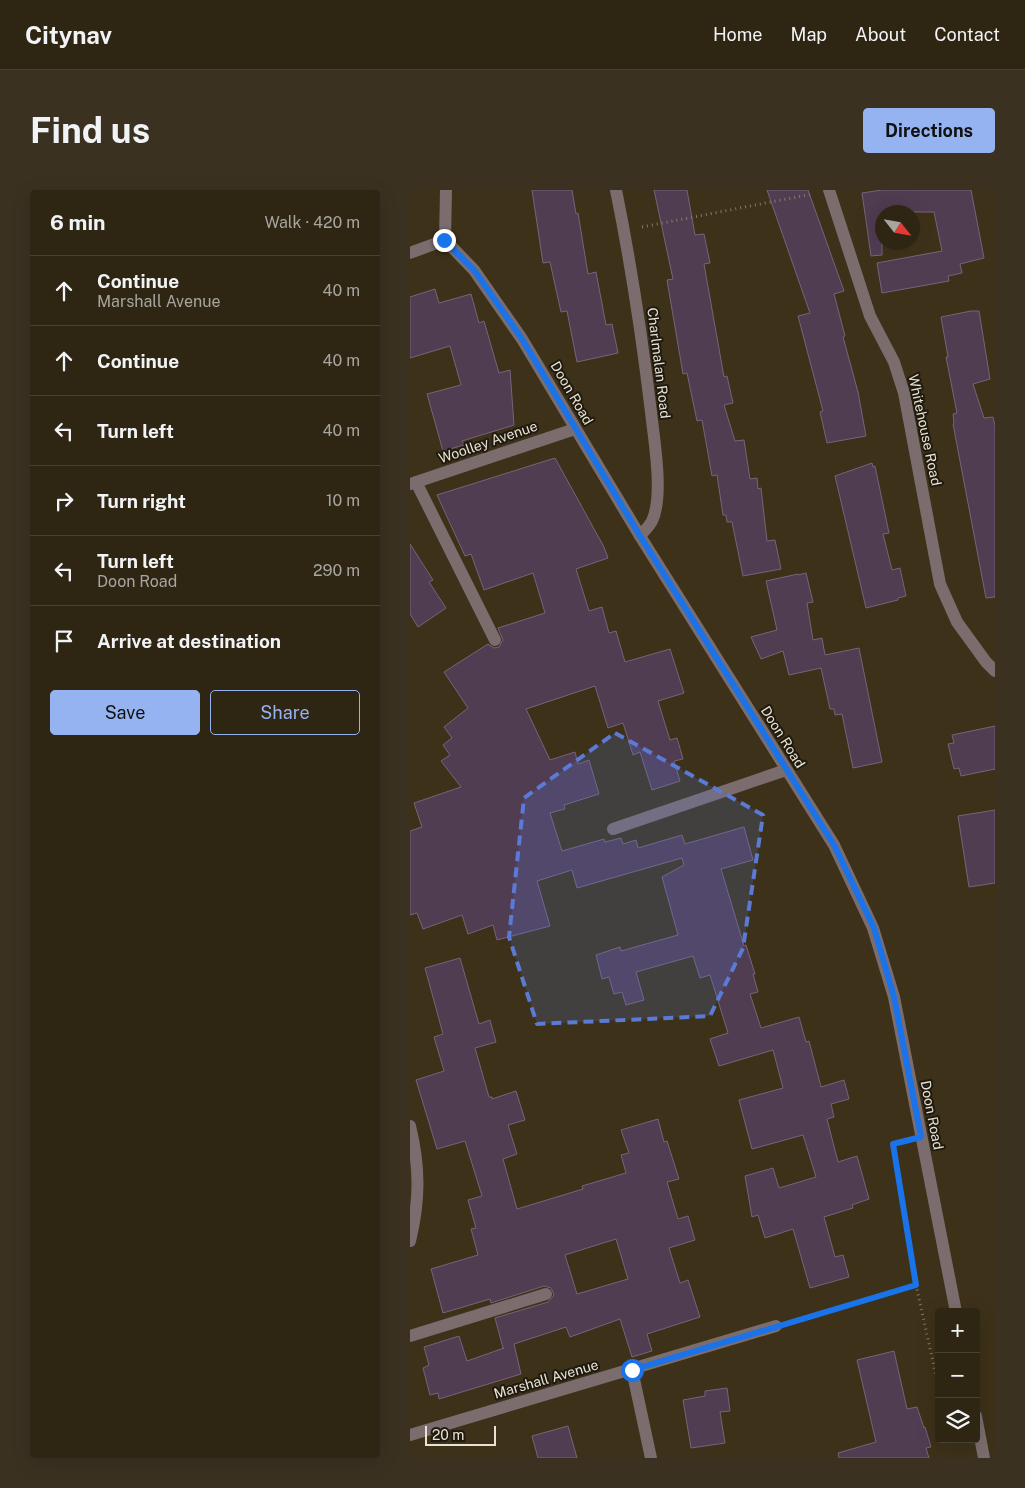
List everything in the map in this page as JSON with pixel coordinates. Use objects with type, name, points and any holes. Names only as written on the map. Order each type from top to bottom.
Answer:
[{"type":"street","points":[[410,253],[444,240],[446,190]]},
{"type":"street","name":"Charlmalan Road","points":[[616,190],[642,337],[658,474],[656,505],[652,522],[640,536]]},
{"type":"street","name":"Whitehouse Road","points":[[829,190],[870,316],[894,362],[904,393],[940,584],[958,622],[976,649],[995,671]]},
{"type":"street","name":"Doon Road","points":[[444,240],[474,270],[522,339],[640,536],[834,845],[874,928],[894,997],[955,1308]]},
{"type":"street","name":"Woolley Avenue","points":[[413,483],[575,429]]},
{"type":"street","points":[[413,483],[495,640]]},
{"type":"street","points":[[613,829],[786,770]]},
{"type":"street","points":[[410,1126],[418,1175],[415,1220],[410,1241]]},
{"type":"street","points":[[410,1336],[546,1294]]},
{"type":"street","name":"Marshall Avenue","points":[[410,1435],[776,1326]]},
{"type":"street","points":[[632,1370],[651,1458]]},
{"type":"street","points":[[980,1437],[984,1458]]},
{"type":"path","points":[[624,230],[829,190]]},
{"type":"path","points":[[921,1137],[893,1144],[916,1285],[935,1371]]},
{"type":"path","points":[[776,1326],[916,1285]]},
{"type":"highlighted area","points":[[615,733],[763,815],[743,948],[710,1016],[537,1024],[509,937],[524,798]]},
{"type":"building","points":[[532,190],[572,190],[576,214],[578,213],[588,274],[596,272],[606,325],[612,324],[618,353],[577,362],[567,311],[561,312],[550,262],[543,263]]},
{"type":"building","points":[[654,190],[687,190],[695,235],[704,234],[710,263],[704,264],[724,377],[727,376],[733,403],[724,405],[735,441],[744,440],[750,479],[757,478],[758,489],[761,488],[767,541],[775,540],[781,569],[743,576],[732,522],[727,522],[726,515],[723,515],[717,475],[712,476],[702,420],[697,421],[687,373],[683,374],[667,280],[673,279]]},
{"type":"building","points":[[767,190],[808,190],[844,291],[834,294],[858,392],[866,436],[827,443],[820,412],[823,411],[798,316],[810,313]]},
{"type":"building","points":[[882,190],[971,190],[984,258],[960,264],[962,273],[948,276],[949,281],[882,293],[877,263],[942,251],[934,212],[920,212],[920,205],[875,205],[875,250],[882,250],[882,255],[871,256],[862,193]]},
{"type":"building","points":[[435,289],[439,303],[471,294],[479,323],[484,321],[499,373],[510,370],[514,425],[462,441],[464,445],[443,451],[427,394],[461,385],[450,346],[410,358],[410,297]]},
{"type":"building","points":[[979,311],[990,379],[973,384],[984,418],[993,417],[995,426],[995,597],[986,598],[953,424],[953,414],[957,413],[946,357],[948,357],[941,317]]},
{"type":"building","points":[[555,458],[604,547],[608,558],[576,569],[589,611],[602,607],[609,633],[616,631],[625,662],[670,649],[684,693],[658,701],[670,740],[677,738],[683,759],[674,761],[680,781],[652,790],[640,752],[633,755],[623,723],[608,728],[595,686],[526,709],[550,760],[575,752],[578,764],[589,760],[599,794],[564,805],[565,809],[550,813],[562,851],[604,839],[605,842],[621,838],[623,844],[636,840],[638,848],[682,835],[685,844],[744,827],[753,860],[721,869],[744,946],[746,945],[755,974],[753,974],[758,992],[750,994],[761,1028],[799,1017],[806,1042],[809,1041],[821,1087],[844,1080],[849,1099],[831,1104],[834,1117],[827,1119],[838,1162],[857,1156],[869,1199],[852,1205],[853,1208],[824,1217],[835,1257],[843,1255],[849,1277],[810,1288],[793,1229],[765,1238],[758,1215],[752,1217],[745,1176],[773,1168],[779,1188],[816,1177],[803,1135],[752,1149],[739,1100],[783,1088],[773,1050],[719,1066],[710,1039],[728,1033],[710,975],[700,978],[693,956],[636,972],[644,1000],[626,1005],[622,992],[614,994],[609,977],[602,979],[596,955],[620,947],[621,951],[678,935],[662,877],[684,865],[682,858],[577,888],[572,870],[537,881],[550,926],[497,940],[493,925],[468,934],[462,915],[423,929],[417,913],[410,915],[410,831],[422,827],[414,803],[461,787],[441,761],[450,755],[443,745],[452,738],[444,727],[468,708],[444,672],[488,644],[494,648],[499,647],[503,640],[498,628],[545,613],[533,573],[484,590],[471,554],[465,556],[437,495]]},
{"type":"building","points":[[872,463],[873,467],[875,466],[889,533],[883,534],[892,570],[900,568],[906,596],[898,598],[898,600],[866,608],[835,476]]},
{"type":"building","points":[[410,544],[433,580],[429,582],[446,608],[418,627],[410,614]]},
{"type":"building","points":[[806,573],[813,602],[807,603],[813,640],[822,638],[825,655],[859,648],[882,762],[853,768],[842,714],[835,715],[834,709],[830,709],[821,668],[789,675],[783,651],[761,659],[751,637],[777,630],[766,581]]},
{"type":"building","points":[[995,726],[995,769],[961,776],[959,768],[954,769],[948,744],[954,743],[952,735]]},
{"type":"building","points":[[995,810],[995,883],[969,887],[958,816]]},
{"type":"building","points":[[460,958],[479,1024],[490,1020],[496,1042],[475,1048],[489,1097],[492,1097],[492,1099],[516,1091],[525,1120],[508,1125],[517,1154],[503,1159],[517,1209],[583,1189],[582,1186],[626,1173],[621,1155],[629,1153],[621,1130],[658,1119],[664,1142],[667,1141],[679,1179],[667,1182],[678,1219],[688,1216],[695,1240],[669,1248],[680,1283],[688,1280],[700,1317],[647,1334],[652,1351],[632,1357],[620,1319],[570,1337],[566,1327],[514,1344],[521,1374],[439,1399],[438,1393],[430,1395],[423,1368],[429,1365],[424,1347],[459,1336],[467,1361],[504,1348],[495,1318],[548,1302],[554,1295],[551,1288],[544,1286],[491,1303],[490,1299],[443,1313],[431,1269],[478,1255],[471,1229],[476,1228],[468,1200],[482,1196],[465,1141],[437,1149],[416,1080],[444,1071],[434,1037],[443,1034],[425,968]],"holes":[[[616,1239],[628,1279],[577,1294],[565,1255]]]},
{"type":"building","points":[[894,1351],[907,1409],[917,1407],[925,1427],[931,1447],[926,1448],[929,1458],[839,1458],[838,1453],[876,1442],[857,1360]]},
{"type":"building","points":[[727,1388],[730,1411],[720,1412],[725,1443],[691,1448],[683,1400],[705,1396],[705,1391]]},
{"type":"building","points":[[568,1426],[577,1458],[538,1458],[532,1436]]},
{"type":"route","points":[[444,240],[474,270],[522,339],[640,536],[834,845],[874,928],[894,997],[921,1137],[893,1144],[916,1285],[632,1370]]}]
